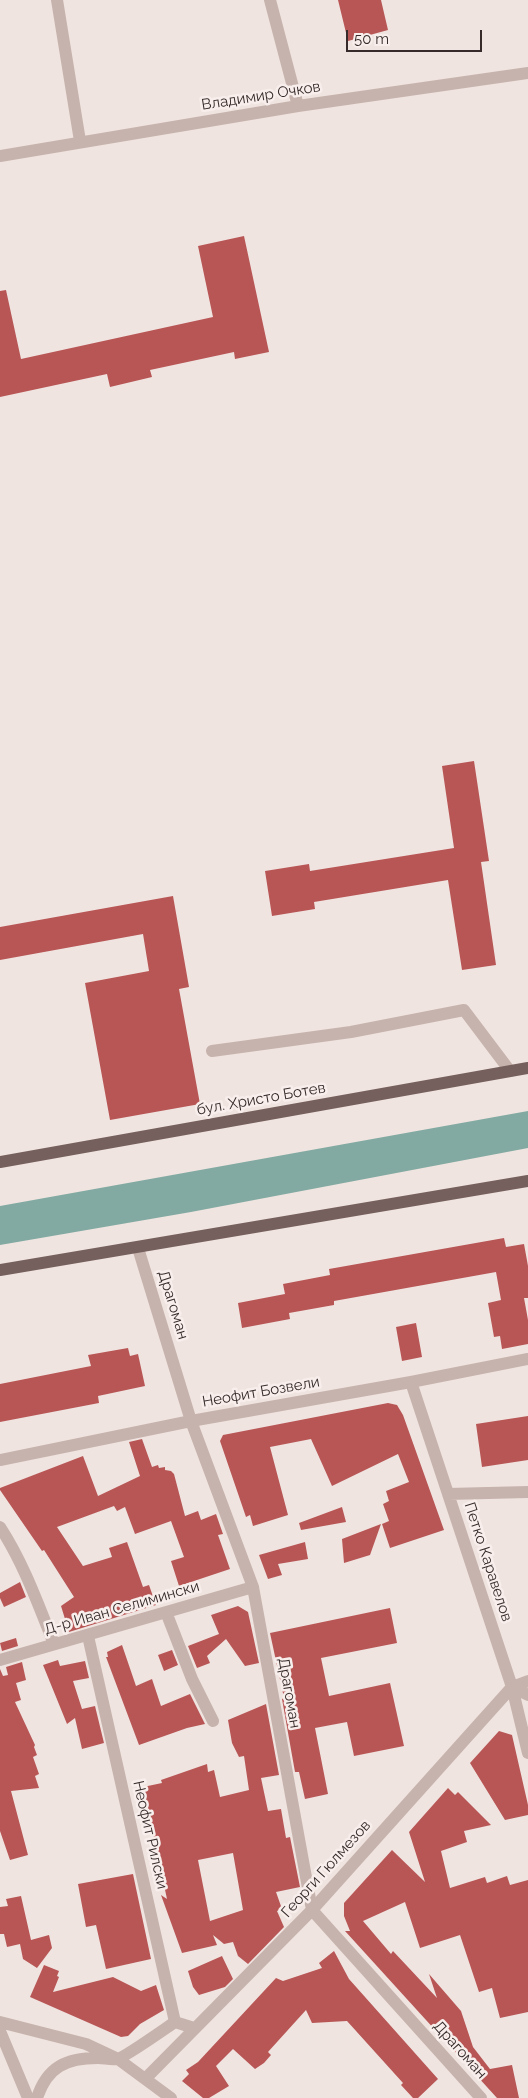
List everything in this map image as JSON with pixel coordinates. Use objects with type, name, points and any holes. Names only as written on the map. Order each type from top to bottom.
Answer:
[{"type":"main road","name":"бул. Христо Ботев","points":[[0,1162],[528,1068]]},
{"type":"main road","points":[[0,1270],[528,1181]]},
{"type":"street","points":[[56,0],[80,141]]},
{"type":"street","points":[[270,0],[298,106]]},
{"type":"street","name":"Владимир Очков","points":[[0,156],[80,141],[298,106],[528,73]]},
{"type":"street","points":[[212,1051],[351,1032],[464,1010],[510,1071]]},
{"type":"street","name":"Драгоман","points":[[138,1248],[191,1421],[253,1587],[312,1910],[481,2098]]},
{"type":"street","name":"Неофит Бозвели","points":[[0,1460],[191,1421],[528,1359]]},
{"type":"street","name":"Петко Каравелов","points":[[411,1382],[512,1687],[528,1753]]},
{"type":"street","points":[[448,1494],[528,1492]]},
{"type":"street","points":[[0,1527],[18,1556],[54,1644]]},
{"type":"street","name":"Д-р Иван Селимински","points":[[0,1660],[253,1587]]},
{"type":"street","points":[[166,1612],[192,1679],[213,1721]]},
{"type":"street","name":"Неофит Рилски","points":[[88,1636],[175,2022]]},
{"type":"street","name":"Георги Гюлмезов","points":[[146,2078],[312,1910],[512,1687],[528,1681]]},
{"type":"street","points":[[512,1687],[528,1695]]},
{"type":"street","points":[[0,2022],[86,2044],[118,2059],[171,2098]]},
{"type":"street","points":[[37,2098],[47,2076],[56,2068],[69,2061],[90,2058],[118,2059],[175,2022],[194,2028]]},
{"type":"street","points":[[0,2031],[28,2098]]},
{"type":"water","points":[[528,1111],[528,1148],[191,1212],[0,1245],[0,1206]]},
{"type":"building","points":[[338,0],[381,0],[388,30],[348,41]]},
{"type":"building","points":[[244,236],[269,352],[235,359],[234,352],[150,370],[152,377],[110,387],[107,374],[0,397],[0,291],[6,290],[21,359],[213,317],[198,246]]},
{"type":"building","points":[[474,761],[489,861],[481,862],[496,965],[462,970],[448,880],[314,902],[315,909],[272,916],[265,871],[309,864],[310,871],[454,848],[442,766]]},
{"type":"building","points":[[173,896],[189,987],[179,989],[200,1104],[110,1120],[85,983],[149,971],[143,934],[0,960],[0,927]]},
{"type":"building","points":[[504,1238],[506,1247],[524,1244],[528,1266],[528,1298],[524,1298],[528,1320],[528,1344],[502,1349],[500,1336],[494,1337],[488,1303],[501,1300],[496,1272],[334,1301],[334,1305],[289,1313],[290,1319],[242,1328],[238,1303],[285,1294],[283,1284],[330,1275],[329,1269]]},
{"type":"building","points":[[416,1323],[422,1357],[402,1361],[396,1327]]},
{"type":"building","points":[[128,1348],[130,1356],[138,1354],[145,1386],[98,1396],[99,1403],[0,1422],[0,1384],[91,1366],[88,1355]]},
{"type":"building","points":[[388,1403],[397,1405],[403,1415],[444,1530],[390,1548],[382,1524],[389,1521],[383,1504],[389,1501],[386,1491],[409,1482],[398,1454],[332,1486],[311,1439],[270,1447],[288,1515],[253,1526],[250,1515],[246,1517],[220,1441],[223,1435]]},
{"type":"building","points":[[528,1416],[528,1460],[482,1467],[476,1424]]},
{"type":"building","points":[[142,1439],[152,1467],[158,1465],[159,1468],[165,1467],[165,1470],[171,1471],[174,1474],[185,1516],[198,1511],[201,1520],[216,1514],[223,1534],[218,1535],[230,1569],[179,1586],[171,1561],[184,1557],[171,1521],[135,1534],[125,1507],[117,1511],[114,1506],[57,1527],[83,1566],[112,1557],[109,1548],[127,1542],[143,1587],[149,1585],[156,1605],[69,1632],[61,1606],[74,1597],[44,1550],[42,1551],[0,1488],[83,1456],[98,1496],[140,1476],[129,1442]]},
{"type":"building","points":[[342,1507],[346,1522],[301,1530],[299,1523]]},
{"type":"building","points":[[381,1524],[370,1555],[344,1563],[342,1539]]},
{"type":"building","points":[[305,1542],[308,1559],[278,1564],[282,1575],[268,1579],[259,1555]]},
{"type":"building","points":[[20,1582],[26,1597],[4,1607],[0,1593]]},
{"type":"building","points":[[238,1606],[248,1612],[259,1663],[245,1666],[226,1639],[207,1656],[210,1663],[197,1668],[188,1646],[219,1634],[211,1615]]},
{"type":"building","points":[[390,1608],[397,1643],[321,1658],[329,1696],[390,1683],[404,1746],[354,1756],[347,1722],[315,1728],[328,1794],[305,1799],[299,1772],[295,1772],[282,1699],[284,1698],[270,1633]]},
{"type":"building","points":[[16,1638],[18,1646],[2,1651],[0,1643]]},
{"type":"building","points":[[122,1645],[136,1686],[152,1679],[161,1706],[190,1694],[205,1724],[187,1728],[139,1745],[106,1657],[108,1657],[107,1652]]},
{"type":"building","points":[[172,1650],[178,1665],[164,1671],[158,1655]]},
{"type":"building","points":[[58,1660],[60,1666],[85,1661],[89,1678],[73,1681],[82,1709],[95,1706],[104,1743],[82,1749],[75,1718],[67,1724],[43,1665]]},
{"type":"building","points":[[22,1662],[26,1680],[16,1683],[21,1700],[15,1702],[35,1745],[37,1755],[33,1757],[39,1774],[35,1776],[39,1788],[11,1791],[28,1855],[10,1860],[0,1831],[0,1669],[3,1676],[8,1675],[6,1667]]},
{"type":"building","points":[[266,1704],[279,1775],[261,1778],[268,1811],[281,1809],[286,1838],[290,1837],[300,1887],[276,1892],[282,1909],[277,1911],[284,1927],[248,1964],[238,1956],[233,1942],[224,1944],[213,1935],[217,1945],[182,1953],[161,1895],[167,1899],[143,1787],[162,1783],[161,1780],[207,1764],[208,1772],[214,1770],[220,1797],[249,1790],[244,1756],[239,1757],[232,1743],[228,1720]],"holes":[[[233,1853],[243,1910],[210,1921],[198,1860]]]},
{"type":"building","points":[[499,1731],[512,1735],[528,1805],[528,1815],[505,1820],[470,1763]]},
{"type":"building","points":[[448,1788],[455,1795],[458,1792],[491,1825],[464,1831],[467,1842],[441,1851],[450,1888],[485,1877],[487,1883],[507,1876],[510,1885],[528,1880],[528,2012],[500,2018],[492,1988],[479,1992],[460,1935],[420,1948],[405,1902],[363,1921],[391,1954],[393,1951],[437,1998],[429,1974],[461,2011],[473,2047],[490,2069],[512,2065],[519,2098],[497,2098],[345,1931],[350,1931],[344,1916],[344,1903],[392,1850],[425,1882],[409,1832]]},
{"type":"building","points":[[133,1874],[151,1959],[106,1969],[96,1925],[86,1927],[78,1884]]},
{"type":"building","points":[[21,1896],[31,1940],[49,1935],[52,1948],[37,1968],[23,1959],[20,1944],[7,1947],[4,1934],[0,1934],[0,1907],[8,1906],[6,1899]]},
{"type":"building","points":[[334,1951],[349,1979],[438,2079],[418,2098],[413,2098],[401,2085],[403,2083],[347,2021],[312,2023],[306,2010],[268,2052],[271,2055],[255,2069],[233,2049],[216,2066],[229,2086],[209,2098],[203,2098],[182,2081],[189,2074],[186,2070],[198,2062],[276,1978],[283,1981],[322,1968],[319,1963]]},
{"type":"building","points":[[222,1956],[233,1979],[225,1987],[199,1995],[193,1987],[188,1971]]},
{"type":"building","points":[[44,1965],[59,1971],[57,1976],[59,1977],[53,1992],[113,1977],[141,1991],[156,1985],[164,2010],[140,2024],[128,2036],[121,2037],[30,1997]]}]
